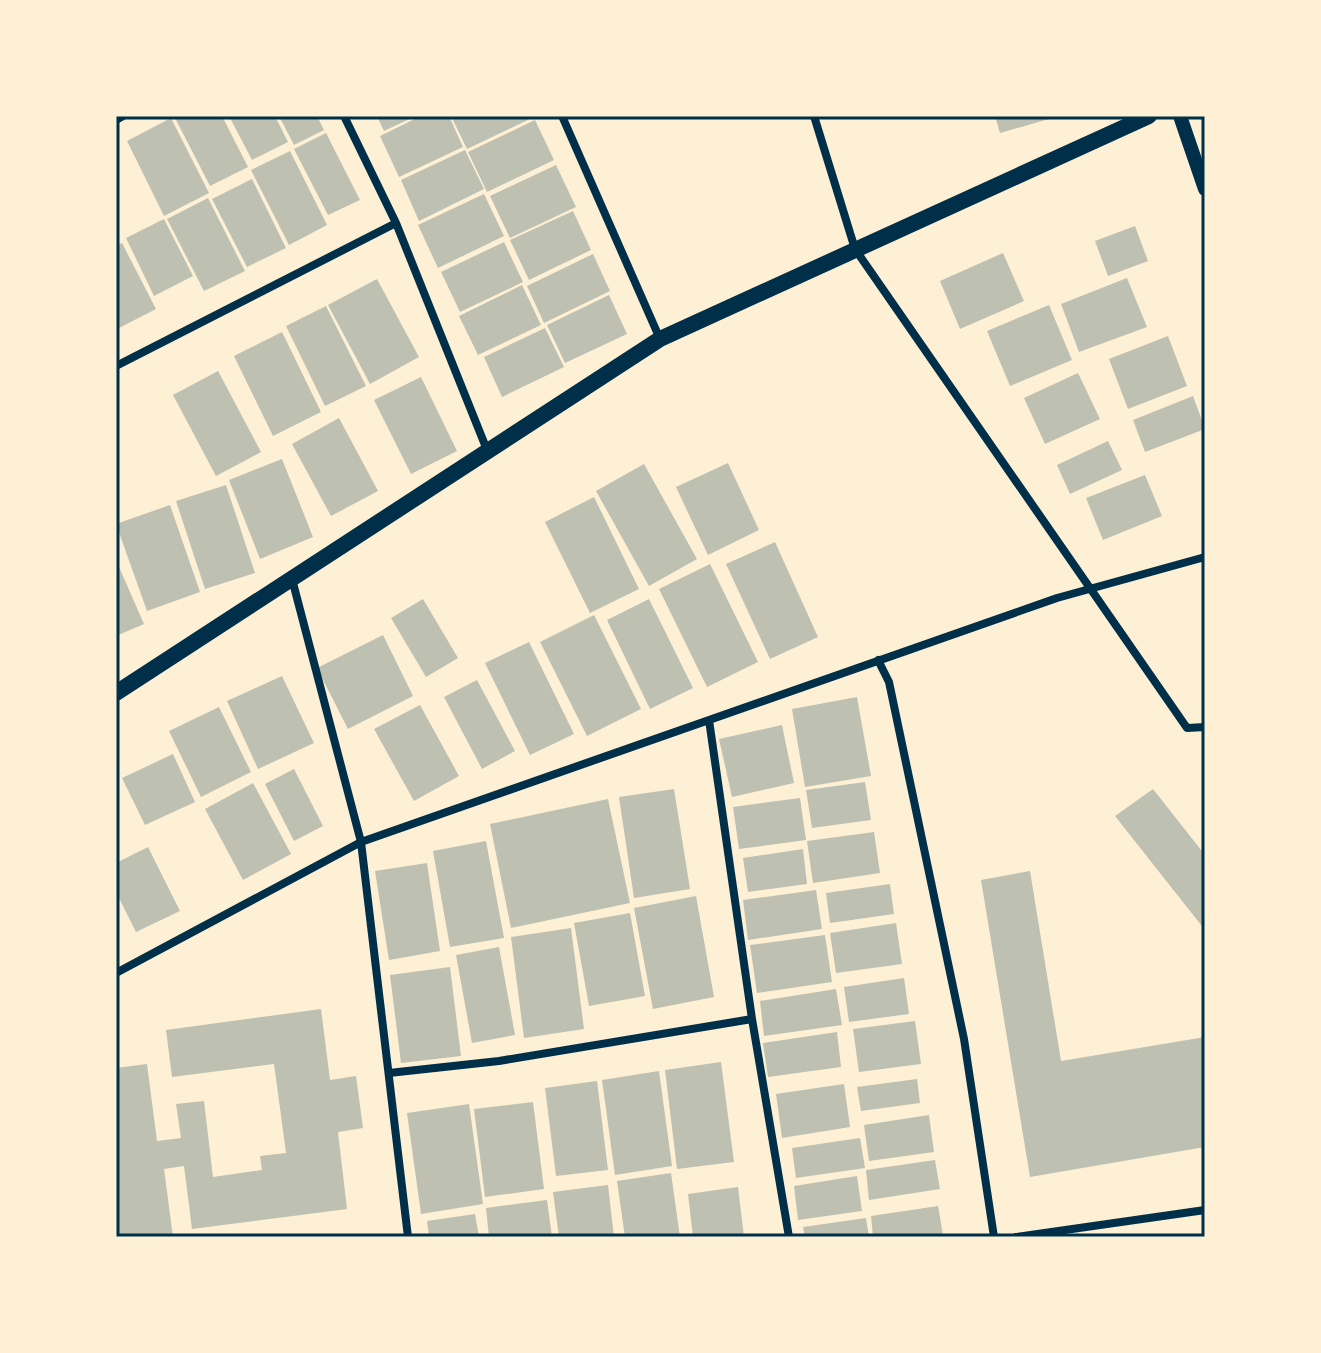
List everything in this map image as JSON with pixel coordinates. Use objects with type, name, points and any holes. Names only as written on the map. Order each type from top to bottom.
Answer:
[{"type":"main road","points":[[116,693],[660,339],[1149,116]]},
{"type":"street","points":[[116,120],[123,116]]},
{"type":"street","points":[[344,116],[396,223],[487,451]]},
{"type":"street","points":[[562,116],[660,339]]},
{"type":"street","points":[[814,116],[855,249],[1187,728],[1205,727]]},
{"type":"street","points":[[1180,116],[1205,189]]},
{"type":"street","points":[[116,366],[396,223]]},
{"type":"street","points":[[116,973],[361,842],[1090,588],[1205,557]]},
{"type":"street","points":[[292,579],[361,842],[408,1237]]},
{"type":"street","points":[[878,660],[889,682],[964,1039],[994,1237]]},
{"type":"street","points":[[709,720],[752,1019],[789,1237]]},
{"type":"street","points":[[389,1073],[499,1061],[752,1019]]},
{"type":"street","points":[[1016,1237],[1205,1210]]},
{"type":"building","points":[[174,116],[222,116],[248,167],[210,186]]},
{"type":"building","points":[[229,116],[275,116],[288,142],[252,160]]},
{"type":"building","points":[[279,116],[317,116],[324,130],[294,145]]},
{"type":"building","points":[[377,116],[416,116],[384,131]]},
{"type":"building","points":[[421,116],[449,116],[463,147],[399,177],[380,136]]},
{"type":"building","points":[[451,116],[536,116],[467,149]]},
{"type":"building","points":[[995,116],[1056,116],[1056,117],[1000,133]]},
{"type":"building","points":[[171,118],[209,193],[164,216],[127,141]]},
{"type":"building","points":[[535,120],[554,160],[487,192],[468,152]]},
{"type":"building","points":[[326,133],[360,200],[328,215],[294,149]]},
{"type":"building","points":[[465,150],[484,189],[419,221],[401,180]]},
{"type":"building","points":[[290,151],[327,225],[289,245],[251,170]]},
{"type":"building","points":[[556,165],[576,207],[510,238],[490,196]]},
{"type":"building","points":[[252,179],[286,248],[247,267],[212,199]]},
{"type":"building","points":[[484,194],[504,236],[438,268],[418,225]]},
{"type":"building","points":[[208,198],[245,271],[204,291],[167,219]]},
{"type":"building","points":[[573,211],[591,250],[529,280],[510,240]]},
{"type":"building","points":[[164,219],[193,276],[154,296],[126,238]]},
{"type":"building","points":[[1135,226],[1148,261],[1108,276],[1095,241]]},
{"type":"building","points":[[504,242],[523,282],[460,312],[441,272]]},
{"type":"building","points":[[122,243],[156,309],[117,329],[116,246]]},
{"type":"building","points":[[1003,253],[1024,301],[960,329],[940,281]]},
{"type":"building","points":[[593,254],[610,291],[544,323],[527,286]]},
{"type":"building","points":[[1127,278],[1147,327],[1079,352],[1061,304]]},
{"type":"building","points":[[377,279],[419,357],[370,384],[328,305]]},
{"type":"building","points":[[522,285],[541,325],[478,355],[459,316]]},
{"type":"building","points":[[609,295],[627,334],[565,363],[547,325]]},
{"type":"building","points":[[1049,305],[1072,360],[1010,386],[987,331]]},
{"type":"building","points":[[326,306],[366,386],[325,406],[286,326]]},
{"type":"building","points":[[545,328],[564,367],[502,397],[484,357]]},
{"type":"building","points":[[282,332],[321,412],[273,436],[234,356]]},
{"type":"building","points":[[1168,336],[1187,386],[1128,409],[1109,359]]},
{"type":"building","points":[[218,371],[261,452],[216,476],[173,395]]},
{"type":"building","points":[[1078,373],[1100,419],[1045,444],[1024,398]]},
{"type":"building","points":[[421,377],[457,451],[411,474],[374,400]]},
{"type":"building","points":[[1193,396],[1205,429],[1145,452],[1133,420]]},
{"type":"building","points":[[339,418],[378,491],[331,516],[292,444]]},
{"type":"building","points":[[1108,441],[1122,470],[1070,494],[1057,465]]},
{"type":"building","points":[[282,459],[313,537],[260,559],[229,480]]},
{"type":"building","points":[[728,463],[759,530],[708,555],[676,487]]},
{"type":"building","points":[[644,464],[697,559],[649,586],[596,491]]},
{"type":"building","points":[[1145,475],[1162,516],[1103,540],[1086,498]]},
{"type":"building","points":[[226,485],[255,573],[205,589],[176,501]]},
{"type":"building","points":[[594,497],[639,589],[590,613],[545,522]]},
{"type":"building","points":[[170,505],[200,592],[147,611],[116,524]]},
{"type":"building","points":[[775,542],[818,637],[770,659],[726,564]]},
{"type":"building","points":[[116,560],[144,624],[116,636]]},
{"type":"building","points":[[710,564],[758,662],[707,687],[659,589]]},
{"type":"building","points":[[423,599],[458,658],[426,677],[391,618]]},
{"type":"building","points":[[649,599],[693,688],[650,709],[607,620]]},
{"type":"building","points":[[594,615],[641,709],[587,736],[540,642]]},
{"type":"building","points":[[383,635],[413,696],[348,729],[317,668]]},
{"type":"building","points":[[529,642],[574,734],[530,755],[485,663]]},
{"type":"building","points":[[282,676],[314,743],[258,769],[227,701]]},
{"type":"building","points":[[477,680],[515,751],[482,769],[444,697]]},
{"type":"building","points":[[857,697],[871,776],[805,787],[792,709]]},
{"type":"building","points":[[420,705],[459,776],[414,801],[374,729]]},
{"type":"building","points":[[219,707],[251,772],[201,797],[169,731]]},
{"type":"building","points":[[782,725],[794,783],[732,797],[719,739]]},
{"type":"building","points":[[173,754],[195,802],[145,825],[122,778]]},
{"type":"building","points":[[294,769],[323,826],[294,841],[265,784]]},
{"type":"building","points":[[865,782],[871,820],[812,828],[806,790]]},
{"type":"building","points":[[253,783],[291,854],[243,880],[205,809]]},
{"type":"building","points":[[674,789],[690,889],[634,898],[619,797]]},
{"type":"building","points":[[1153,789],[1205,855],[1205,930],[1115,816]]},
{"type":"building","points":[[800,798],[806,840],[739,849],[733,807]]},
{"type":"building","points":[[608,799],[630,903],[511,928],[490,824]]},
{"type":"building","points":[[874,832],[880,873],[813,883],[807,841]]},
{"type":"building","points":[[486,841],[504,938],[450,947],[433,851]]},
{"type":"building","points":[[148,847],[180,911],[136,932],[116,892],[116,863]]},
{"type":"building","points":[[803,849],[807,884],[748,892],[743,858]]},
{"type":"building","points":[[427,863],[440,951],[389,960],[375,871]]},
{"type":"building","points":[[1030,871],[1061,1061],[1205,1037],[1205,1147],[1030,1177],[981,880]]},
{"type":"building","points":[[890,884],[894,914],[830,923],[826,893]]},
{"type":"building","points":[[816,890],[822,929],[748,940],[743,900]]},
{"type":"building","points":[[696,896],[714,997],[653,1009],[634,908]]},
{"type":"building","points":[[630,913],[645,996],[589,1006],[574,923]]},
{"type":"building","points":[[896,923],[902,964],[836,973],[830,933]]},
{"type":"building","points":[[571,928],[584,1029],[524,1038],[511,937]]},
{"type":"building","points":[[825,935],[832,982],[757,993],[750,945]]},
{"type":"building","points":[[499,947],[515,1035],[472,1043],[456,955]]},
{"type":"building","points":[[450,967],[461,1056],[401,1063],[390,975]]},
{"type":"building","points":[[904,978],[909,1014],[849,1022],[844,987]]},
{"type":"building","points":[[836,989],[842,1025],[764,1036],[760,1001]]},
{"type":"building","points":[[321,1009],[330,1080],[356,1076],[363,1128],[338,1132],[347,1209],[192,1229],[184,1166],[164,1169],[173,1237],[116,1237],[116,1068],[147,1064],[157,1141],[181,1138],[176,1104],[204,1101],[213,1177],[262,1170],[260,1156],[286,1153],[274,1064],[172,1077],[166,1030]]},
{"type":"building","points":[[915,1021],[921,1064],[859,1072],[853,1029]]},
{"type":"building","points":[[837,1032],[841,1067],[768,1077],[763,1043]]},
{"type":"building","points":[[721,1062],[734,1162],[677,1169],[665,1070]]},
{"type":"building","points":[[659,1071],[672,1166],[615,1175],[602,1080]]},
{"type":"building","points":[[917,1079],[920,1103],[861,1111],[857,1087]]},
{"type":"building","points":[[597,1081],[608,1170],[556,1176],[545,1088]]},
{"type":"building","points":[[844,1084],[850,1127],[782,1138],[776,1094]]},
{"type":"building","points":[[533,1102],[544,1189],[485,1197],[474,1109]]},
{"type":"building","points":[[469,1104],[483,1204],[421,1214],[407,1113]]},
{"type":"building","points":[[929,1115],[934,1152],[869,1161],[864,1125]]},
{"type":"building","points":[[860,1138],[865,1168],[796,1178],[792,1148]]},
{"type":"building","points":[[935,1160],[940,1189],[869,1200],[866,1170]]},
{"type":"building","points":[[671,1173],[680,1237],[625,1237],[617,1181]]},
{"type":"building","points":[[857,1176],[862,1211],[798,1220],[794,1186]]},
{"type":"building","points":[[608,1185],[614,1237],[559,1237],[553,1192]]},
{"type":"building","points":[[738,1187],[744,1237],[693,1237],[688,1194]]},
{"type":"building","points":[[547,1200],[552,1237],[489,1237],[486,1208]]},
{"type":"building","points":[[938,1206],[943,1235],[873,1237],[871,1216]]},
{"type":"building","points":[[475,1214],[479,1237],[429,1237],[427,1221]]},
{"type":"building","points":[[866,1218],[869,1237],[805,1237],[803,1227]]}]
